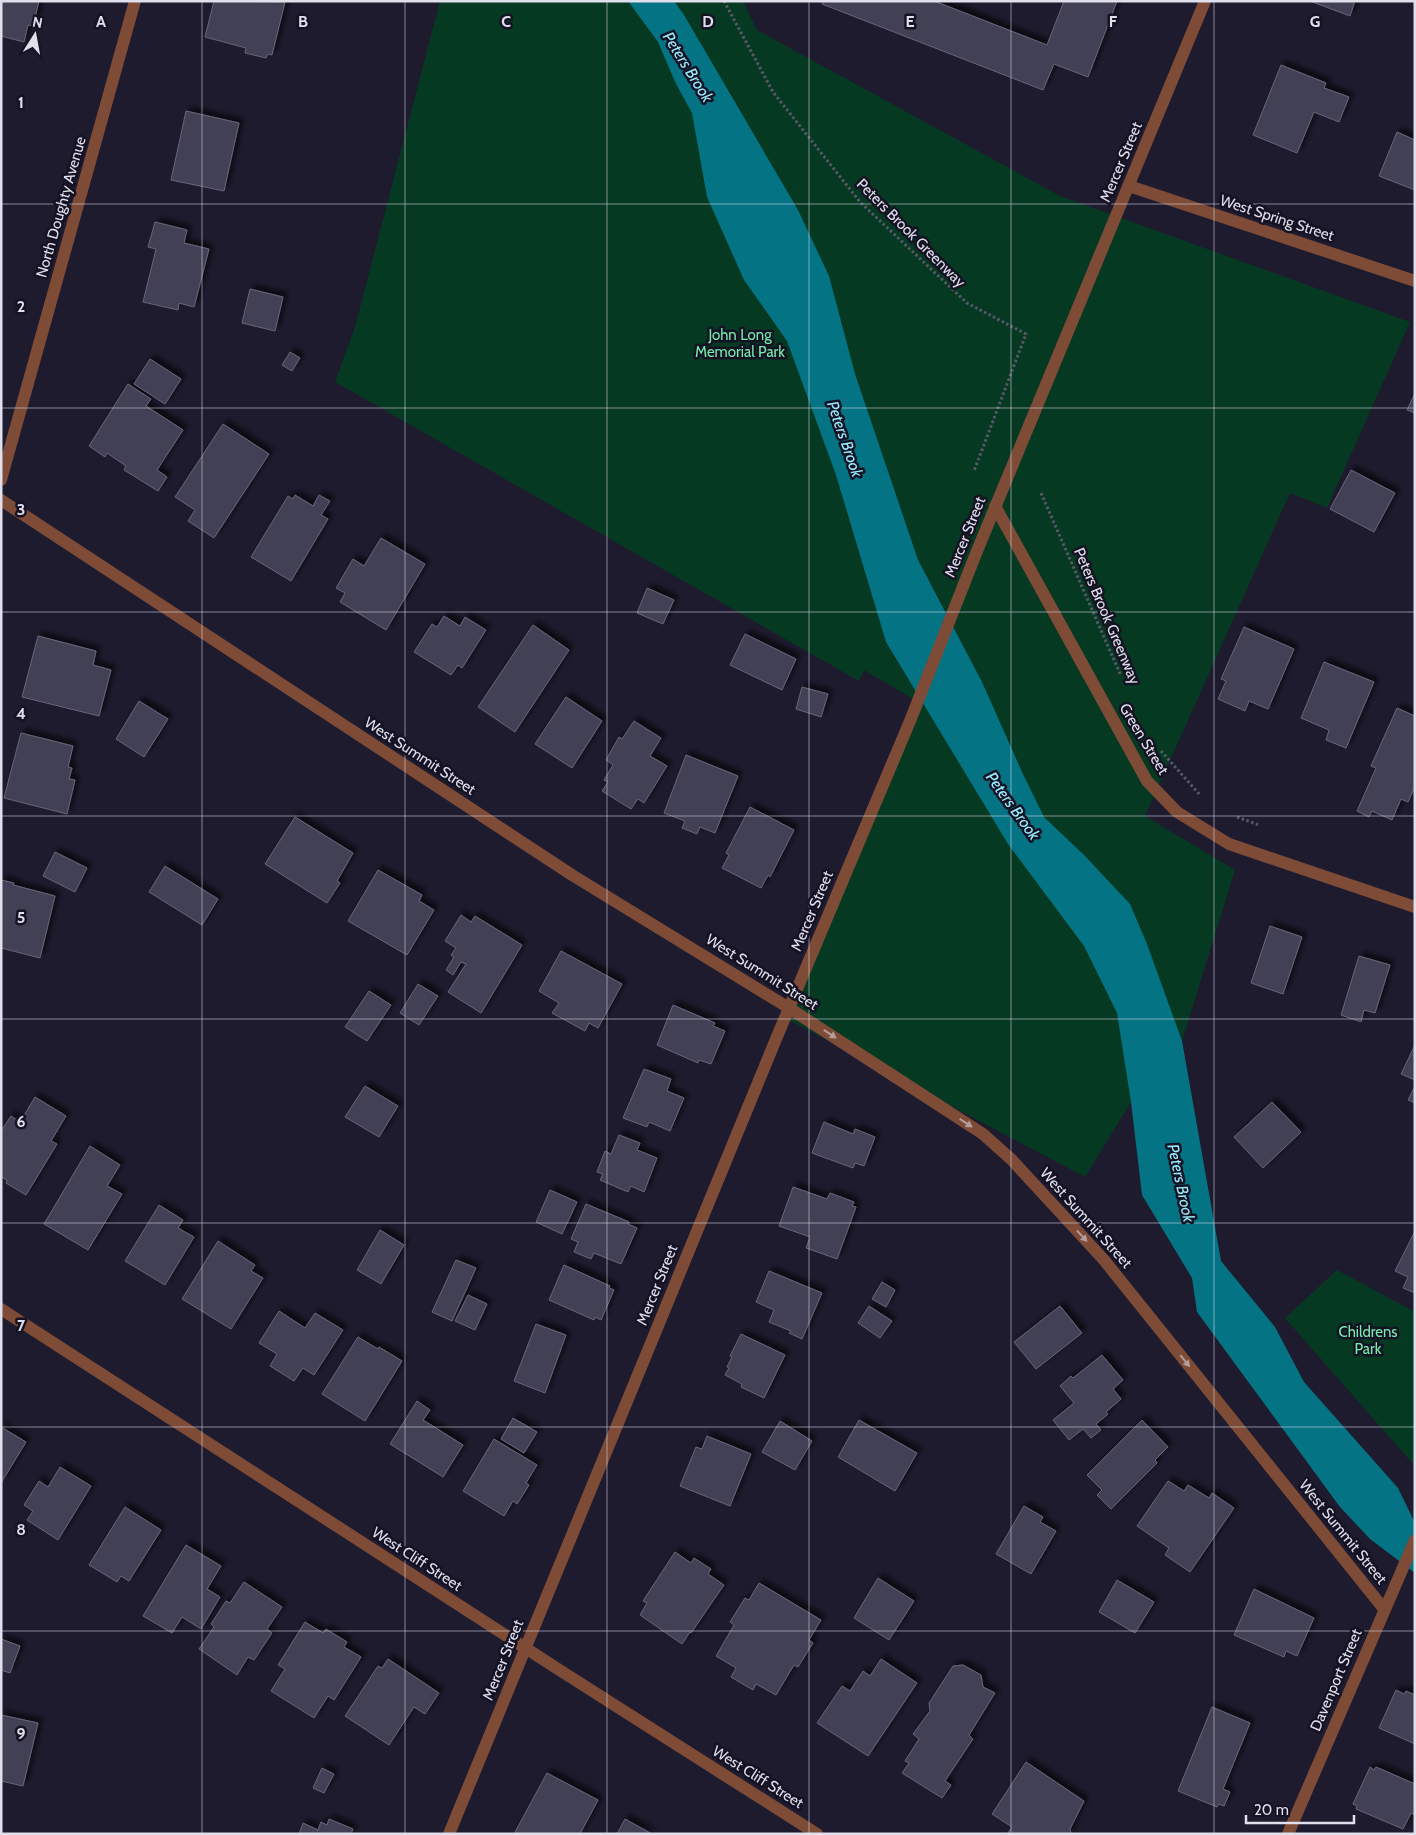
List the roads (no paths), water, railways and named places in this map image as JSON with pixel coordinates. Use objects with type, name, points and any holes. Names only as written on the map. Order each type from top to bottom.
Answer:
[{"type":"street","name":"North Doughty Avenue","points":[[1,480],[135,1]]},
{"type":"street","name":"Mercer Street","points":[[449,1834],[789,1008],[910,721],[995,506],[1205,1]]},
{"type":"street","name":"West Spring Street","points":[[1129,186],[1415,281]]},
{"type":"street","name":"West Summit Street","points":[[1,500],[572,874],[789,1008],[983,1134],[1012,1160],[1104,1260],[1384,1608]]},
{"type":"street","name":"Green Street","points":[[995,506],[1148,781],[1177,812],[1229,844],[1415,906]]},
{"type":"street","name":"West Cliff Street","points":[[1,1309],[817,1834]]},
{"type":"street","name":"Davenport Street","points":[[1288,1834],[1415,1540]]},
{"type":"water","name":"Peters Brook","points":[[628,1],[674,1],[798,210],[829,276],[855,374],[918,560],[982,682],[1044,817],[1084,855],[1130,904],[1147,944],[1182,1041],[1221,1261],[1275,1327],[1304,1382],[1398,1488],[1415,1523],[1415,1573],[1370,1539],[1340,1507],[1197,1312],[1192,1278],[1142,1195],[1131,1102],[1117,1013],[1084,946],[1008,844],[886,642],[836,475],[787,341],[744,280],[707,197],[692,113],[676,84],[658,42]]},
{"type":"park label","name":"John Long Memorial Park","points":[[740,344]]},
{"type":"park label","name":"Childrens Park","points":[[1368,1340]]}]
